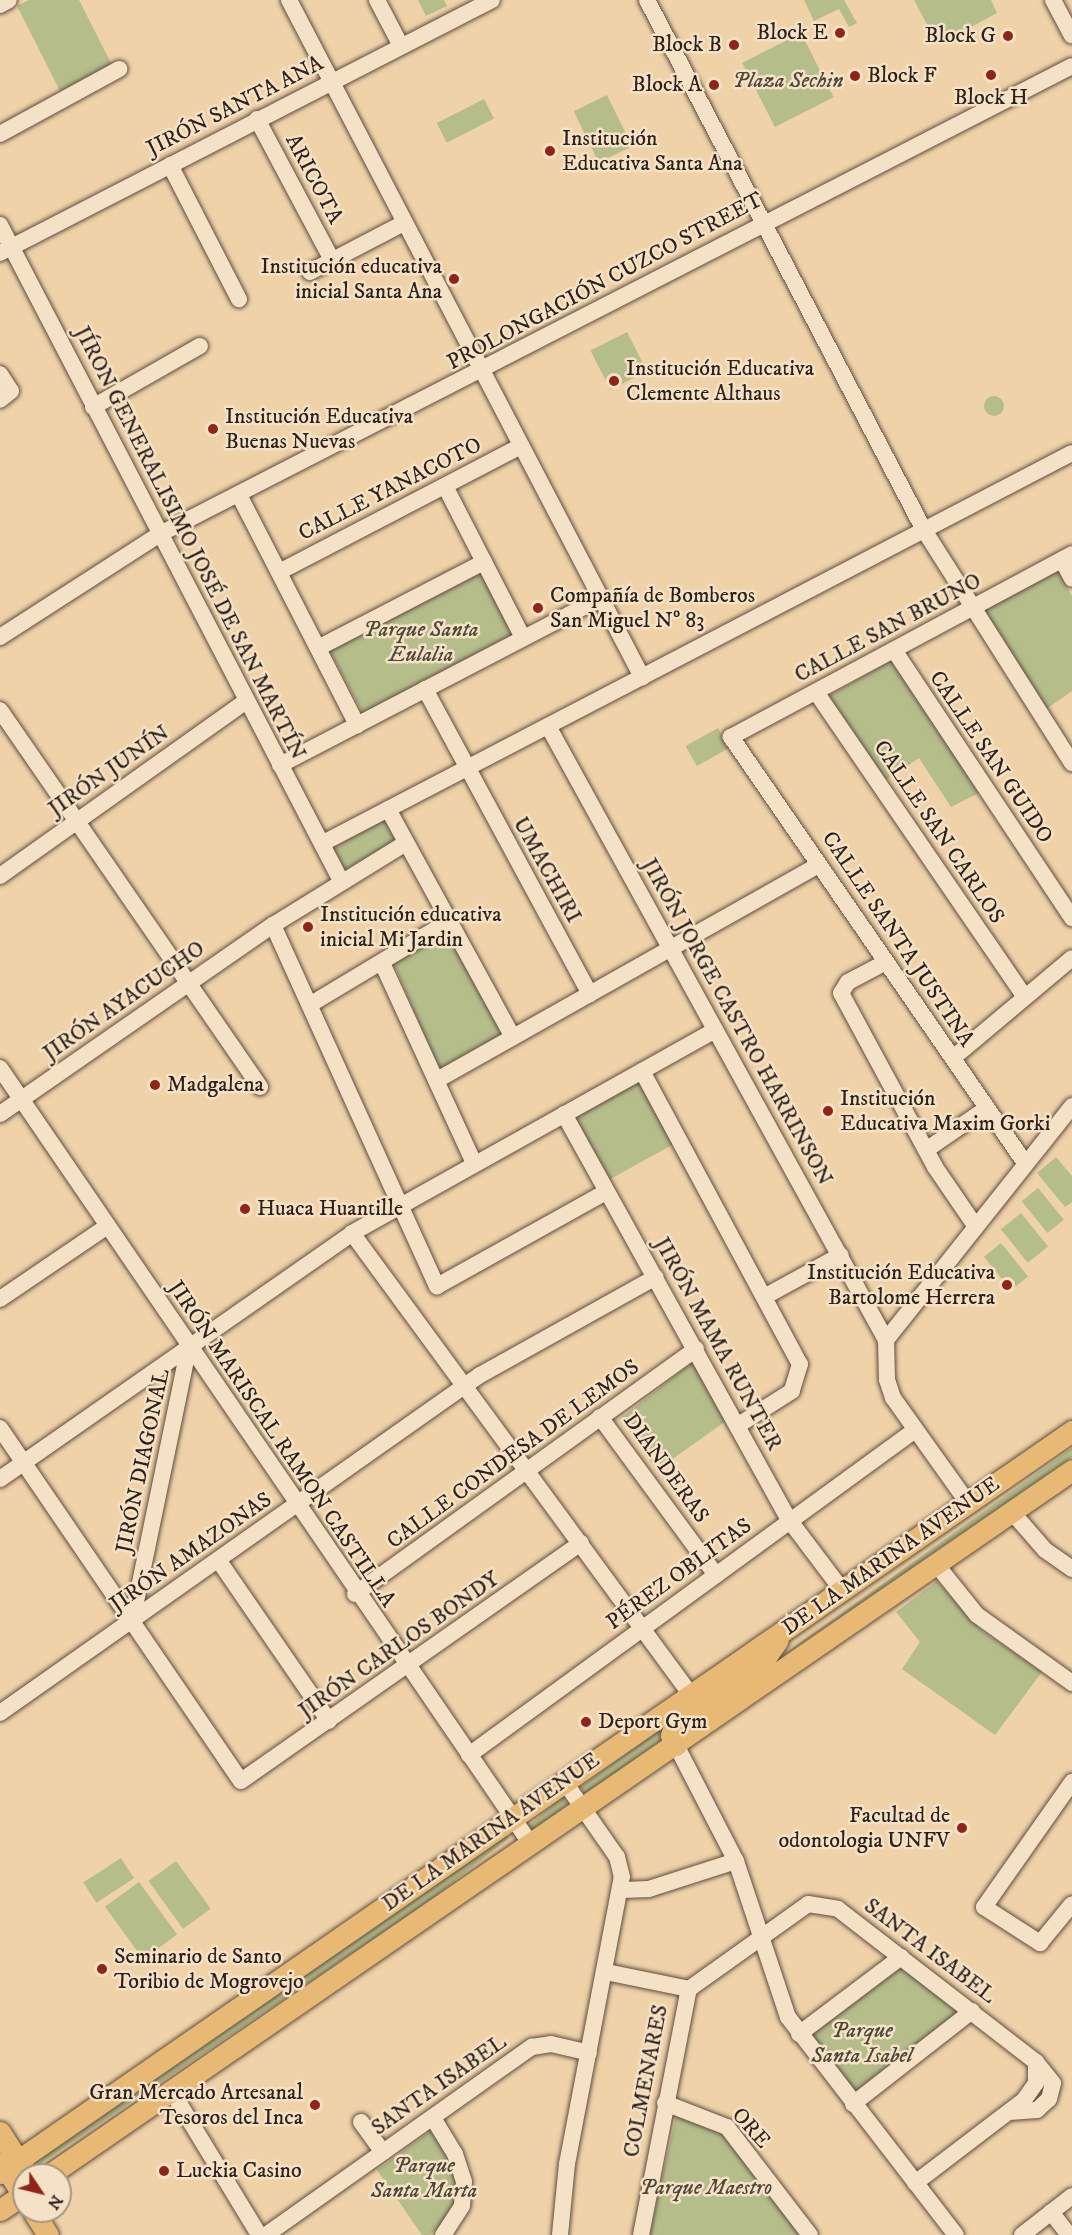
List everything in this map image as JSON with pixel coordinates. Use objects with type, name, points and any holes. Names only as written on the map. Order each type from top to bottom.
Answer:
[{"type":"main road","name":"DE LA MARINA AVENUE","points":[[36,2163],[77,2119],[1072,1431]]},
{"type":"main road","name":"DE LA MARINA AVENUE","points":[[66,2163],[1072,1470]]},
{"type":"main road","points":[[676,1745],[670,1735],[675,1724],[761,1664],[787,1628]]},
{"type":"main road","points":[[0,2132],[12,2174]]},
{"type":"main road","points":[[72,2173],[85,2164],[98,2141]]},
{"type":"street","points":[[0,5],[9,0]]},
{"type":"street","points":[[289,0],[402,224],[482,371],[642,677]]},
{"type":"street","points":[[376,0],[401,46]]},
{"type":"street","name":"JIRÓN SANTA ANA","points":[[6,250],[257,118],[401,46],[463,6],[492,0]]},
{"type":"street","points":[[647,0],[924,530],[970,609],[1072,764]]},
{"type":"street","points":[[1053,0],[1072,35]]},
{"type":"street","name":"PROLONGACIÓN CUZCO STREET","points":[[0,637],[158,535],[482,371],[762,223],[1072,66]]},
{"type":"street","points":[[0,134],[119,69]]},
{"type":"street","name":"ARICOTA","points":[[257,118],[332,261]]},
{"type":"street","points":[[170,165],[239,298]]},
{"type":"street","points":[[310,272],[402,224]]},
{"type":"street","name":"JÍRON GENERALISIMO JOSÉ DE SAN MARTÍN","points":[[0,225],[6,250],[93,407],[245,702],[323,843],[341,881]]},
{"type":"street","points":[[93,407],[200,346]]},
{"type":"street","points":[[0,374],[5,395]]},
{"type":"street","name":"CALLE YANACOTO","points":[[279,572],[521,447]]},
{"type":"street","points":[[323,843],[1072,453]]},
{"type":"street","points":[[445,486],[523,638]]},
{"type":"street","points":[[239,495],[357,725]]},
{"type":"street","points":[[1067,557],[1072,579]]},
{"type":"street","name":"CALLE SAN BRUNO","points":[[731,742],[734,733],[816,692],[1067,557]]},
{"type":"street","points":[[318,648],[484,562]]},
{"type":"street","points":[[280,765],[600,598]]},
{"type":"street","name":"CALLE SAN GUIDO","points":[[894,650],[1072,918]]},
{"type":"street","name":"UMACHIRI","points":[[425,689],[465,769],[590,994]]},
{"type":"street","name":"CALLE SAN CARLOS","points":[[816,692],[1025,997]]},
{"type":"street","name":"JIRÓN JUNÍN","points":[[0,876],[245,702]]},
{"type":"street","points":[[0,710],[79,820],[260,1088]]},
{"type":"street","name":"JIRÓN JORGE CASTRO HARRINSON","points":[[548,726],[886,1340]]},
{"type":"street","name":"CALLE SANTA JUSTINA","points":[[731,742],[1025,1162]]},
{"type":"street","points":[[388,809],[451,920],[513,1037]]},
{"type":"street","name":"JIRÓN AYACUCHO","points":[[8,1107],[273,925],[406,843]]},
{"type":"street","points":[[438,1080],[819,865]]},
{"type":"street","points":[[311,1004],[451,920]]},
{"type":"street","points":[[273,925],[311,1004],[398,1206],[437,1286],[606,1192]]},
{"type":"street","points":[[953,1058],[1072,958]]},
{"type":"street","points":[[886,962],[848,982],[841,993],[926,1150],[974,1224]]},
{"type":"street","points":[[382,963],[438,1080],[474,1163]]},
{"type":"street","points":[[0,1479],[352,1233],[715,1030]]},
{"type":"street","name":"JIRÓN MARISCAL RAMON CASTILLA","points":[[0,1068],[8,1107],[106,1227],[189,1346],[355,1594],[530,1843]]},
{"type":"street","points":[[642,1071],[794,1348],[799,1378],[781,1401],[740,1424]]},
{"type":"street","points":[[968,1503],[915,1430],[886,1380],[886,1340],[974,1224],[1072,1106]]},
{"type":"street","points":[[926,1150],[987,1108]]},
{"type":"street","name":"JIRÓN MAMA RUNTER","points":[[564,1114],[606,1192],[740,1424],[790,1521],[842,1590]]},
{"type":"street","points":[[0,1299],[106,1227]]},
{"type":"street","points":[[352,1233],[466,1385],[691,1695]]},
{"type":"street","points":[[766,1296],[841,1255]]},
{"type":"street","name":"JIRÓN AMAZONAS","points":[[0,1713],[466,1385],[656,1277]]},
{"type":"street","name":"JIRÓN DIAGONAL","points":[[132,1621],[189,1346]]},
{"type":"street","name":"CALLE CONDESA DE LEMOS","points":[[355,1594],[530,1473],[600,1418],[696,1349]]},
{"type":"street","name":"DIANDERAS","points":[[600,1418],[716,1575]]},
{"type":"street","points":[[0,1428],[132,1621]]},
{"type":"street","name":"PÉREZ OBLITAS","points":[[469,1755],[915,1430]]},
{"type":"street","points":[[1012,1512],[1045,1550],[1072,1569]]},
{"type":"street","name":"JIRÓN CARLOS BONDY","points":[[132,1621],[241,1781],[409,1668],[581,1543]]},
{"type":"street","points":[[219,1561],[329,1721]]},
{"type":"street","points":[[936,1564],[977,1615],[1072,1683]]},
{"type":"street","points":[[676,1745],[736,1861],[760,1934],[799,2034],[956,2235]]},
{"type":"street","points":[[560,2235],[567,2164],[622,1890],[616,1857],[564,1781]]},
{"type":"street","points":[[1072,1782],[984,1907],[1040,1943],[1072,1904]]},
{"type":"street","points":[[622,1890],[649,1889],[736,1861]]},
{"type":"street","name":"SANTA ISABEL","points":[[760,1934],[802,1906],[827,1904],[901,1957],[1036,2062],[1036,2083],[1010,2112],[915,2183]]},
{"type":"street","name":"COLMENARES","points":[[641,2235],[689,1989],[760,1934]]},
{"type":"street","points":[[799,2034],[901,1957]]},
{"type":"street","points":[[606,1972],[689,1989]]},
{"type":"street","points":[[853,2104],[972,2011]]},
{"type":"street","name":"SANTA ISABEL","points":[[266,2235],[532,2047],[551,2044],[589,2054]]},
{"type":"street","points":[[171,2090],[259,2235]]},
{"type":"street","name":"ORE","points":[[665,2103],[727,2127],[810,2235]]},
{"type":"street","points":[[433,2118],[455,2154],[464,2182],[462,2206],[443,2235]]},
{"type":"street","points":[[361,2121],[383,2152]]},
{"type":"street","points":[[1022,2235],[1072,2196]]},
{"type":"street","points":[[1051,2212],[1069,2235]]},
{"type":"green space","points":[[29,0],[79,0],[112,65],[60,91],[17,6]]},
{"type":"green space","points":[[418,0],[444,0],[447,6],[426,16]]},
{"type":"green space","points":[[804,0],[844,0],[857,23],[849,27],[839,9],[814,21]]},
{"type":"green space","points":[[914,0],[991,0],[997,13],[938,45]]},
{"type":"green space","name":"Plaza Sechin","points":[[801,33],[834,97],[775,127],[742,63]]},
{"type":"green space","points":[[607,95],[632,146],[599,162],[574,111]]},
{"type":"green space","points":[[484,99],[494,119],[447,143],[437,123]]},
{"type":"green space","points":[[627,332],[647,371],[610,390],[590,351]]},
{"type":"green space","points":[[990,396],[998,396],[1004,402],[1004,410],[998,416],[990,416],[984,410],[984,402]]},
{"type":"green space","points":[[1058,569],[1072,596],[1072,691],[1045,710],[981,610]]},
{"type":"green space","name":"Parque Santa Eulalia","points":[[480,571],[513,634],[363,713],[330,651]]},
{"type":"green space","points":[[892,660],[979,793],[951,807],[919,758],[886,780],[829,696]]},
{"type":"green space","points":[[718,728],[729,748],[697,766],[686,746]]},
{"type":"green space","points":[[385,817],[398,839],[344,872],[331,849]]},
{"type":"green space","points":[[445,931],[505,1033],[444,1068],[438,1067],[394,964]]},
{"type":"green space","points":[[639,1081],[674,1144],[610,1179],[575,1116]]},
{"type":"green space","points":[[1056,1157],[1072,1176],[1072,1202],[1065,1207],[1037,1173]]},
{"type":"green space","points":[[1038,1188],[1064,1220],[1047,1233],[1022,1201]]},
{"type":"green space","points":[[1021,1213],[1048,1246],[1028,1263],[1001,1229]]},
{"type":"green space","points":[[1001,1243],[1028,1276],[1011,1290],[984,1257]]},
{"type":"green space","points":[[693,1362],[726,1421],[657,1470],[621,1418]]},
{"type":"green space","points":[[1072,1448],[1072,1457],[680,1727],[782,1656]]},
{"type":"green space","points":[[937,1581],[982,1631],[1042,1672],[995,1735],[902,1669],[920,1642],[896,1612]]},
{"type":"green space","points":[[659,1730],[664,1737],[586,1794],[581,1787]]},
{"type":"green space","points":[[562,1797],[568,1804],[534,1833],[528,1827]]},
{"type":"green space","points":[[506,1835],[509,1838],[433,1898],[41,2163],[33,2162]]},
{"type":"green space","points":[[121,1858],[134,1878],[96,1903],[83,1883]]},
{"type":"green space","points":[[176,1861],[211,1909],[183,1929],[148,1881]]},
{"type":"green space","points":[[139,1882],[177,1935],[143,1959],[105,1907]]},
{"type":"green space","name":"Parque Santa Isabel","points":[[901,1966],[962,2011],[854,2096],[808,2036]]},
{"type":"green space","name":"Parque Maestro","points":[[677,2113],[715,2124],[803,2235],[649,2235]]},
{"type":"green space","name":"Parque Santa Marta","points":[[433,2129],[449,2151],[459,2193],[446,2220],[430,2235],[422,2235],[377,2170]]},
{"type":"place","name":"Block E","points":[[840,33]]},
{"type":"place","name":"Block G","points":[[1008,36]]},
{"type":"place","name":"Block B","points":[[734,45]]},
{"type":"place","name":"Block H","points":[[991,75]]},
{"type":"place","name":"Block F","points":[[855,76]]},
{"type":"place","name":"Block A","points":[[714,85]]},
{"type":"place","name":"Institución Educativa Santa Ana","points":[[550,151]]},
{"type":"place","name":"Institución educativa inicial Santa Ana","points":[[454,279]]},
{"type":"place","name":"Institución Educativa Clemente Althaus","points":[[614,381]]},
{"type":"place","name":"Institución Educativa Buenas Nuevas","points":[[213,429]]},
{"type":"place","name":"Compañía de Bomberos San Miguel Nº 83","points":[[538,608]]},
{"type":"place","name":"Institución educativa inicial Mi Jardin","points":[[308,927]]},
{"type":"place","name":"Madgalena","points":[[155,1085]]},
{"type":"place","name":"Institución Educativa Maxim Gorki","points":[[828,1111]]},
{"type":"place","name":"Huaca Huantille","points":[[245,1209]]},
{"type":"place","name":"Institución Educativa Bartolome Herrera","points":[[1007,1285]]},
{"type":"place","name":"Deport Gym","points":[[586,1722]]},
{"type":"place","name":"Facultad de odontologia UNFV","points":[[962,1828]]},
{"type":"place","name":"Seminario de Santo Toribio de Mogrovejo","points":[[102,1969]]},
{"type":"place","name":"Gran Mercado Artesanal Tesoros del Inca","points":[[315,2105]]},
{"type":"place","name":"Luckia Casino","points":[[164,2171]]}]
